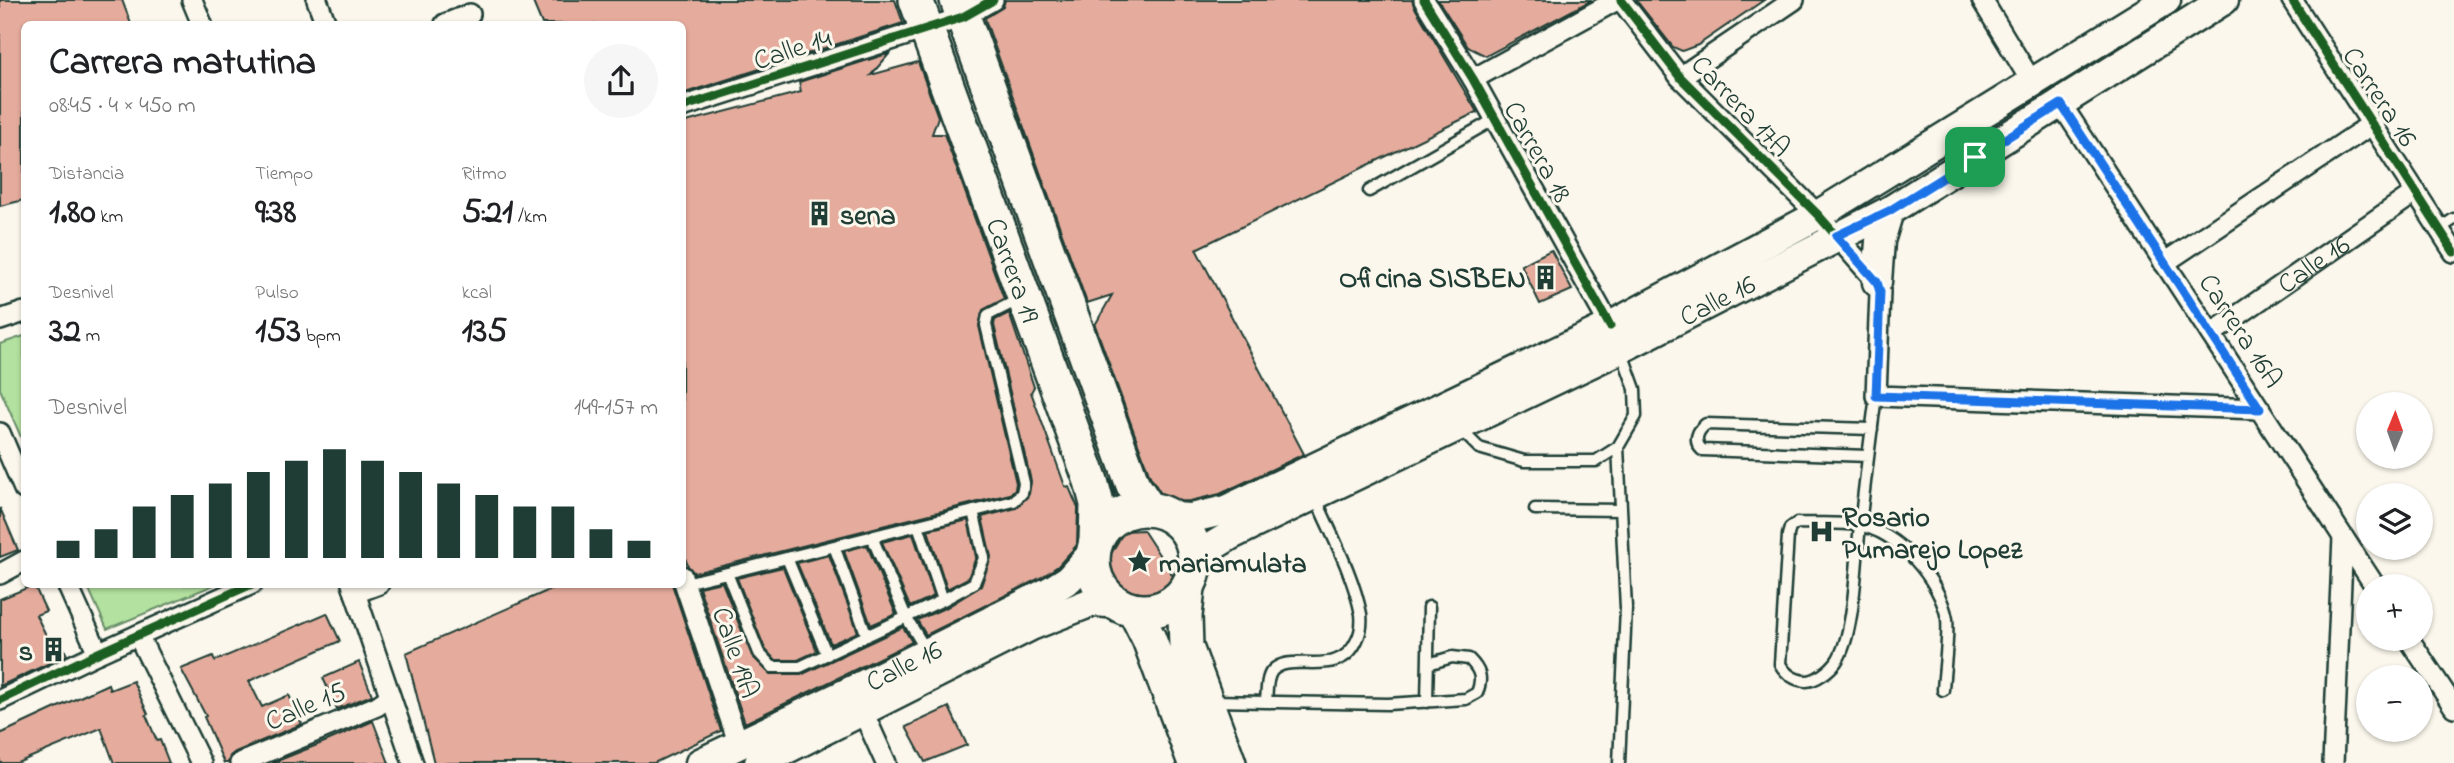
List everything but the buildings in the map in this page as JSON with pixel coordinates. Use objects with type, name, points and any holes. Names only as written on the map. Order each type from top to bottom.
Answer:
[{"type":"highway","name":"Carrera 19","points":[[960,8],[1133,485],[1160,513]]},
{"type":"highway","name":"Carrera 19","points":[[921,15],[1091,481],[1097,504],[1095,547]]},
{"type":"highway","points":[[1195,763],[1149,639],[1126,608],[1099,585],[1094,569],[1095,547],[1106,526],[1121,514],[1130,511],[1160,513],[1185,528],[1194,544],[1196,562],[1185,616],[1186,647],[1229,763]]},
{"type":"highway","points":[[1126,608],[1152,611],[1169,606],[1192,579]]},
{"type":"main road","name":"Calle 16","points":[[1192,579],[1213,546],[1231,535],[1457,426],[1615,337],[1827,226],[2033,84],[2166,0]]},
{"type":"main road","name":"Calle 16","points":[[1827,226],[1889,211],[2224,0]]},
{"type":"main road","points":[[1877,282],[1880,241],[1889,211]]},
{"type":"main road","name":"Calle 16","points":[[1160,513],[1192,518],[1226,510],[1615,337]]},
{"type":"main road","name":"Calle 16","points":[[749,754],[927,653],[1050,591],[1069,579],[1095,547]]},
{"type":"main road","name":"Calle 16","points":[[700,763],[749,754],[863,712],[1031,626],[1068,611],[1096,602],[1126,608]]},
{"type":"street","points":[[192,0],[200,21]]},
{"type":"street","points":[[317,0],[325,21]]},
{"type":"street","name":"Calle 14","points":[[686,105],[921,15],[993,0]]},
{"type":"street","name":"Carrera 18","points":[[1424,0],[1474,79],[1615,337]]},
{"type":"street","points":[[1474,79],[1619,0]]},
{"type":"street","name":"Carrera 17A","points":[[1619,0],[1680,77],[1827,226],[1877,282]]},
{"type":"street","points":[[1680,77],[1794,0]]},
{"type":"street","points":[[1982,0],[2033,84]]},
{"type":"street","name":"Carrera 16","points":[[2292,0],[2416,192],[2446,224],[2454,252]]},
{"type":"street","points":[[452,21],[470,13]]},
{"type":"street","name":"Carrera 16A","points":[[2061,104],[2367,574]]},
{"type":"street","points":[[2164,263],[2372,124]]},
{"type":"street","name":"Calle 16","points":[[2211,334],[2416,192]]},
{"type":"street","points":[[1877,282],[1880,292],[1876,396],[2260,409]]},
{"type":"street","points":[[0,320],[21,313]]},
{"type":"street","points":[[0,433],[21,482]]},
{"type":"street","points":[[2333,763],[2343,537]]},
{"type":"street","points":[[0,574],[21,563]]},
{"type":"street","name":"Calle 19A","points":[[686,585],[749,754]]},
{"type":"street","points":[[69,588],[97,653]]},
{"type":"street","points":[[0,700],[243,588]]},
{"type":"street","points":[[353,589],[413,763]]},
{"type":"street","points":[[138,635],[201,763]]},
{"type":"street","points":[[2417,651],[2454,707]]},
{"type":"street","name":"Calle 15","points":[[240,763],[377,706],[390,697]]},
{"type":"street","points":[[863,712],[886,763]]},
{"type":"lane","points":[[1369,191],[1495,119]]},
{"type":"lane","points":[[686,580],[727,573],[1014,501],[1022,493],[1024,483],[986,325],[988,316],[1024,297]]},
{"type":"lane","points":[[1457,426],[1479,448],[1524,461],[1596,461],[1618,447],[1636,416],[1635,389],[1615,337]]},
{"type":"lane","points":[[1876,396],[1868,456],[1860,525],[1849,627],[1836,662],[1809,682],[1796,680],[1785,672],[1780,664],[1790,528],[1797,523],[1860,525],[1891,537],[1914,559],[1936,587],[1947,619],[1943,690]]},
{"type":"lane","points":[[1868,456],[1702,450],[1698,446],[1696,436],[1706,424],[1872,429]]},
{"type":"lane","points":[[1618,447],[1626,608],[1619,763]]},
{"type":"lane","points":[[1266,702],[1269,674],[1278,666],[1335,660],[1354,647],[1361,632],[1361,615],[1345,567],[1315,495]]},
{"type":"lane","points":[[1535,509],[1621,510]]},
{"type":"lane","points":[[727,573],[759,653],[772,667],[800,667],[974,583],[984,558],[973,511]]},
{"type":"lane","points":[[918,525],[943,600]]},
{"type":"lane","points":[[872,537],[906,617],[927,653]]},
{"type":"lane","points":[[834,546],[867,636]]},
{"type":"lane","points":[[787,558],[827,655]]},
{"type":"lane","points":[[1427,702],[1429,607]]},
{"type":"lane","points":[[1205,701],[1388,704],[1466,699],[1477,693],[1481,681],[1478,668],[1469,659],[1452,657],[1428,664]]},
{"type":"green space","points":[[21,337],[21,437],[0,389],[0,344]]},
{"type":"green space","points":[[88,588],[207,588],[107,629]]},
{"type":"cycle path","points":[[686,106],[963,17],[993,0]]},
{"type":"cycle path","points":[[1424,0],[1473,79],[1610,326]]},
{"type":"cycle path","points":[[1621,0],[1680,77],[1818,215],[1877,282],[1880,292],[1876,396],[2260,409]]},
{"type":"cycle path","points":[[2292,0],[2454,252]]},
{"type":"cycle path","points":[[0,700],[243,588]]},
{"type":"place","name":"sena","points":[[820,214]]},
{"type":"place","name":"Oficina SISBEN","points":[[1546,277]]},
{"type":"place","name":"Rosario Pumarejo Lopez","points":[[1822,532]]},
{"type":"place","name":"mariamulata","points":[[1139,562]]},
{"type":"place","name":"s","points":[[53,650]]},
{"type":"route","points":[[2061,104],[2260,409],[1876,396],[1880,292],[1870,271],[1836,236],[1889,211],[1975,157],[2061,104]]}]
